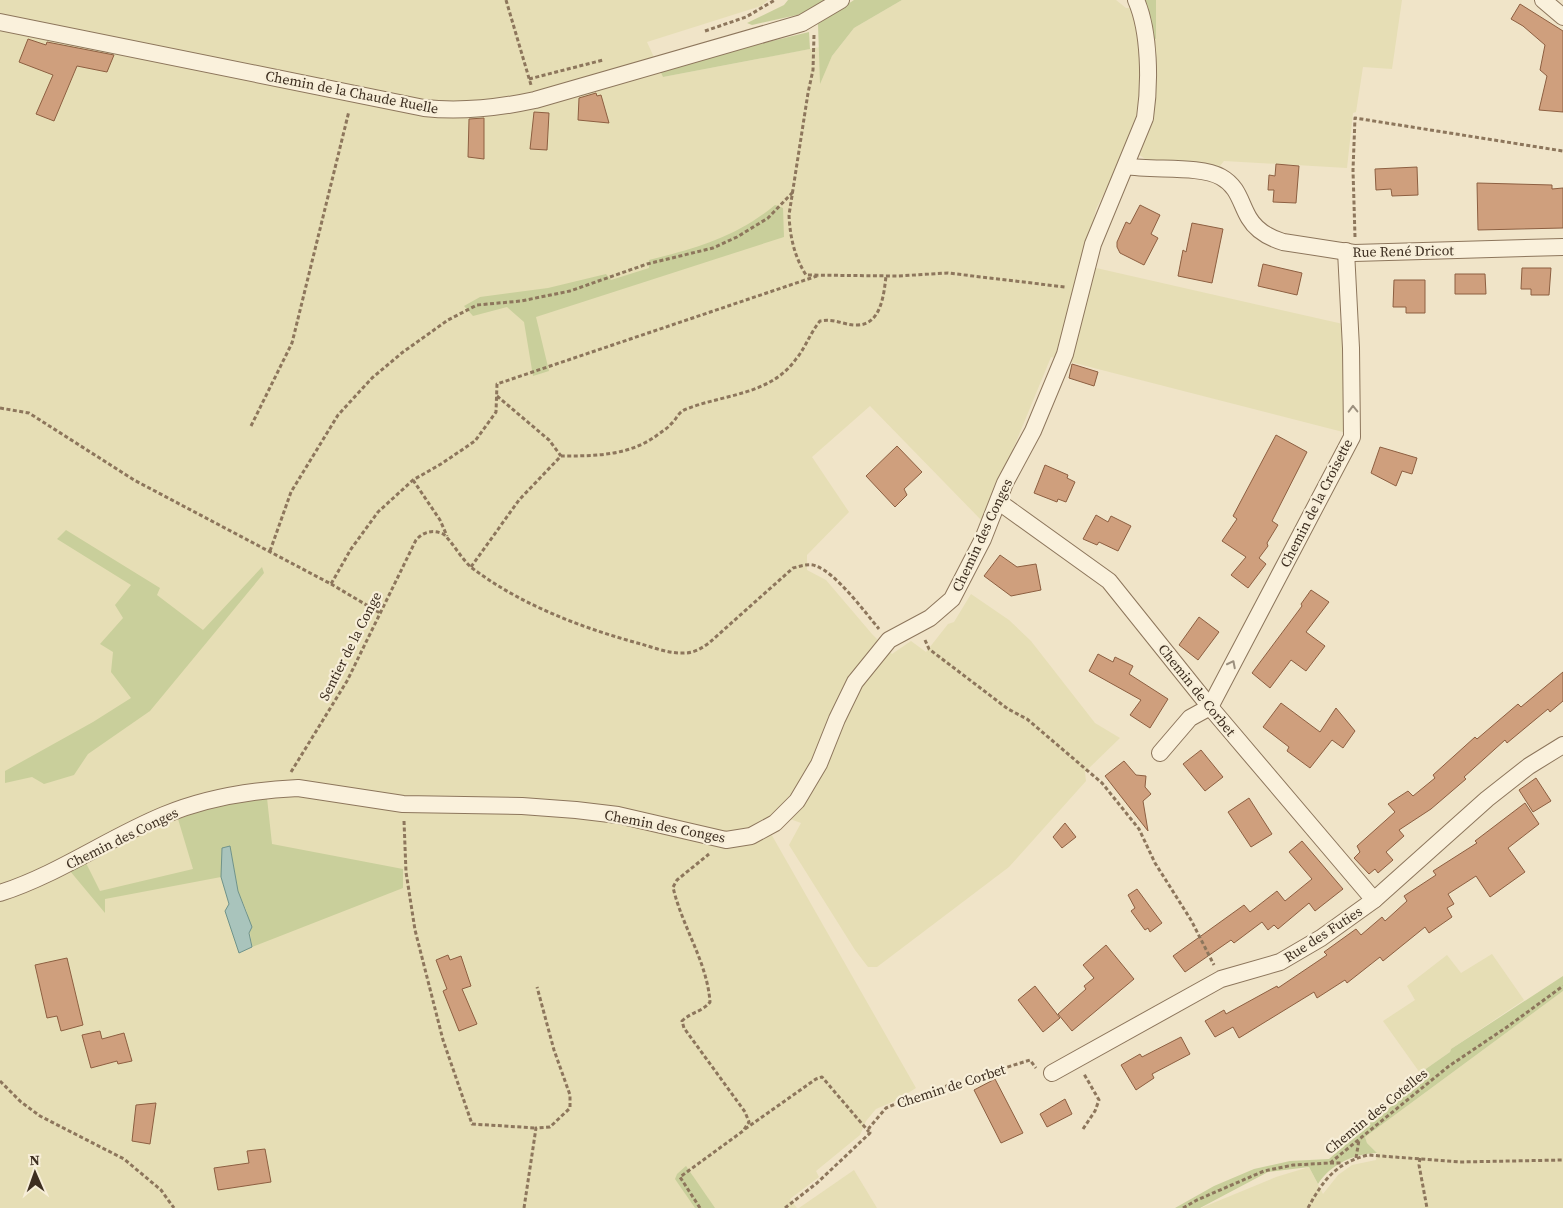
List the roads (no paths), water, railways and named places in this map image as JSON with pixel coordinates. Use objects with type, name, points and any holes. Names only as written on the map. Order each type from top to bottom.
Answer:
[{"type":"street","name":"Chemin de la Chaude Ruelle","points":[[0,22],[445,110],[510,106],[535,100],[802,23],[841,0]]},
{"type":"street","name":"Chemin des Conges","points":[[0,893],[51,874],[165,815],[215,800],[281,789],[298,788],[403,804],[522,806],[576,810],[661,824],[719,839],[738,839],[751,836],[775,824],[797,801],[819,764],[836,719],[855,682],[889,640],[930,618],[952,599],[983,539],[1000,502],[1006,483],[1033,431],[1066,354],[1093,244],[1140,131],[1147,105],[1146,38],[1141,13],[1136,0]]},
{"type":"street","points":[[1543,0],[1563,17]]},
{"type":"street","name":"Rue René Dricot","points":[[1126,166],[1202,172],[1219,176],[1236,190],[1249,218],[1256,227],[1273,239],[1283,242],[1350,252],[1563,247]]},
{"type":"street","name":"Chemin de la Croisette","points":[[1210,707],[1352,437],[1350,252]]},
{"type":"street","name":"Chemin de Corbet","points":[[1000,502],[1109,581],[1210,707],[1374,900]]},
{"type":"street","points":[[1160,753],[1190,718],[1210,707]]},
{"type":"street","name":"Rue des Futies","points":[[1044,1071],[1072,1060],[1221,979],[1280,962],[1321,938],[1374,900],[1486,799],[1529,766],[1563,744]]},
{"type":"water","points":[[230,846],[238,891],[252,927],[249,933],[252,947],[239,953],[225,911],[229,904],[221,877],[222,848]]}]
